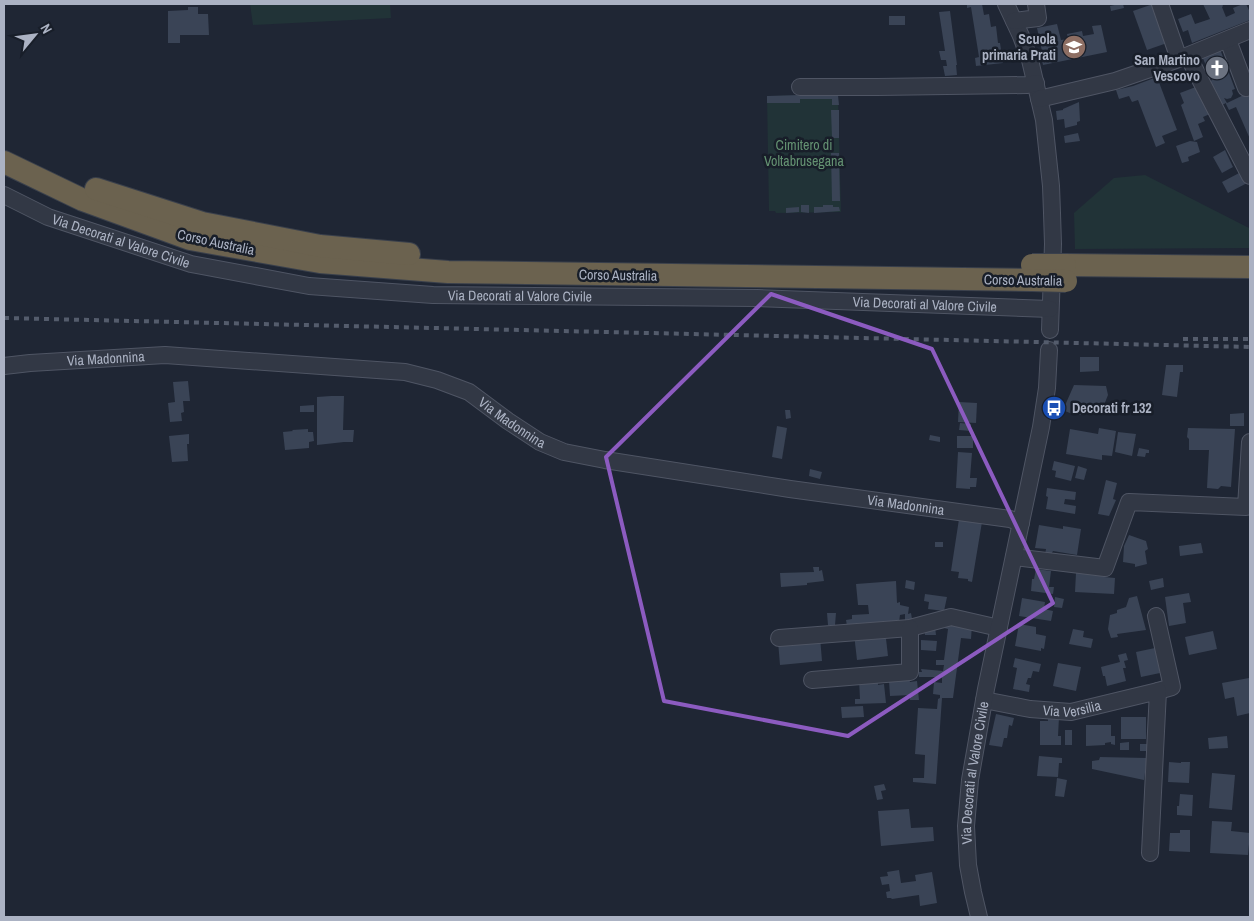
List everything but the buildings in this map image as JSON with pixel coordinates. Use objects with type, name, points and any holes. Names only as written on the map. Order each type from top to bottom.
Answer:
[{"type":"highway","name":"Corso Australia","points":[[4,146],[89,187],[202,223],[320,246],[451,257],[1032,273]]},
{"type":"highway","name":"Corso Australia","points":[[4,162],[82,200],[190,239],[320,262],[448,272],[1066,273],[1250,267]]},
{"type":"highway","name":"Corso Australia","points":[[1066,273],[1250,283]]},
{"type":"street","points":[[1006,4],[1024,44],[1038,91],[1044,120],[1051,186],[1053,244],[1050,330]]},
{"type":"street","points":[[1014,21],[1038,18],[1036,4]]},
{"type":"street","points":[[1160,4],[1183,57],[1250,176]]},
{"type":"street","points":[[800,87],[1028,85],[1038,91],[1115,81],[1183,57],[1250,30]]},
{"type":"street","points":[[1228,40],[1246,88]]},
{"type":"street","name":"Via Decorati al Valore Civile","points":[[4,195],[48,217],[191,264],[309,286],[433,295],[757,298],[1050,309]]},
{"type":"street","name":"Via Decorati al Valore Civile","points":[[980,917],[974,899],[968,865],[966,826],[970,780],[984,700],[1041,427],[1049,350]]},
{"type":"street","name":"Via Madonnina","points":[[4,366],[165,355],[405,372],[438,380],[469,392],[540,442],[564,452],[790,489],[1021,523]]},
{"type":"street","points":[[1014,557],[1105,568],[1130,502],[1246,507],[1250,442]]},
{"type":"street","points":[[1150,853],[1158,691],[1172,687],[1156,616]]},
{"type":"street","points":[[779,638],[910,628],[951,617],[999,628]]},
{"type":"street","points":[[812,680],[910,672],[910,628]]},
{"type":"street","name":"Via Versilia","points":[[984,700],[1030,710],[1071,712],[1158,691]]},
{"type":"highlighted area","points":[[771,294],[932,349],[1053,603],[848,736],[664,701],[606,457]]},
{"type":"green space","points":[[250,4],[390,4],[391,18],[253,25]]},
{"type":"green space","name":"Cimitero di Voltabrusegana","points":[[838,95],[841,212],[776,213],[775,211],[769,211],[767,96]]},
{"type":"green space","points":[[1145,175],[1249,228],[1250,248],[1075,249],[1074,213],[1114,178]]},
{"type":"railway","points":[[4,318],[1250,347]]},
{"type":"railway","points":[[1183,339],[1250,339]]},
{"type":"place","name":"Scuola primaria Prati","points":[[1074,47]]},
{"type":"place","name":"San Martino Vescovo","points":[[1217,68]]},
{"type":"place","name":"Decorati fr 132","points":[[1054,408]]}]
